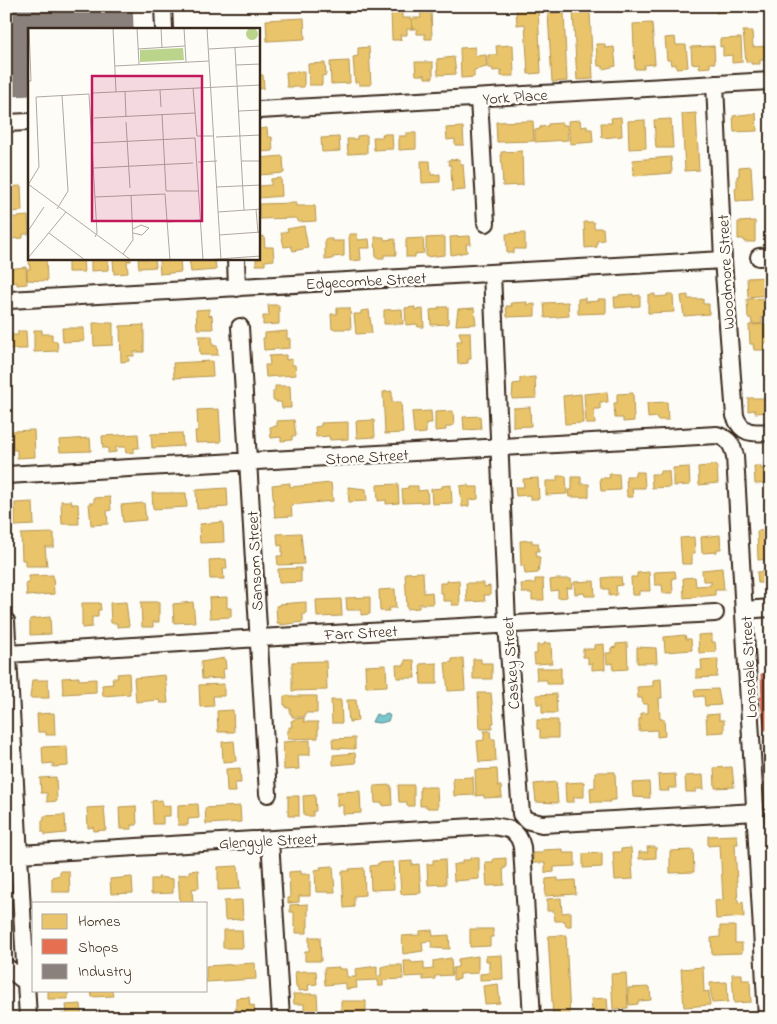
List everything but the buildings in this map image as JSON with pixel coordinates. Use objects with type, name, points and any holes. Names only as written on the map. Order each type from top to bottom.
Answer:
[{"type":"street","points":[[163,6],[164,28]]},
{"type":"street","name":"York Place","points":[[260,110],[771,81]]},
{"type":"street","name":"Woodmore Street","points":[[715,84],[723,260],[735,416],[741,428],[748,432],[771,432]]},
{"type":"street","points":[[479,99],[486,223]]},
{"type":"street","points":[[6,123],[28,122]]},
{"type":"street","points":[[236,260],[237,288]]},
{"type":"street","name":"Edgecombe Street","points":[[9,300],[723,260]]},
{"type":"street","name":"Caskey Street","points":[[492,273],[507,624],[520,814],[526,820],[542,824],[756,812]]},
{"type":"street","name":"Sansom Street","points":[[240,327],[268,794]]},
{"type":"street","name":"Stone Street","points":[[6,474],[717,435],[726,438]]},
{"type":"street","name":"Lonsdale Street","points":[[726,438],[732,445],[736,456],[767,1018]]},
{"type":"street","points":[[744,610],[771,608]]},
{"type":"street","name":"Farr Street","points":[[8,654],[715,613]]},
{"type":"street","points":[[6,621],[28,1018]]},
{"type":"street","name":"Glengyle Street","points":[[19,854],[491,826],[509,828],[515,833],[522,847],[532,1018]]},
{"type":"street","points":[[270,840],[281,1018]]},
{"type":"street","points":[[6,967],[26,982]]},
{"type":"water","points":[[376,714],[381,716],[388,714],[390,716],[388,721],[372,722]]}]
